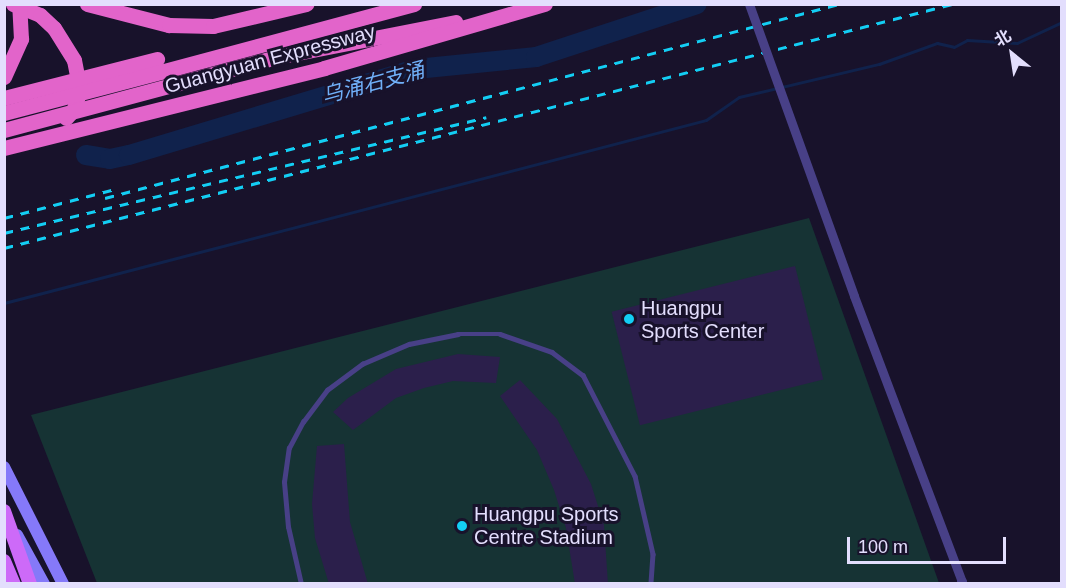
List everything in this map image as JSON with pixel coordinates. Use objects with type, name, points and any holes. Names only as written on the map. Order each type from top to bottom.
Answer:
[{"type":"highway","points":[[14,4],[40,15],[54,28],[80,76],[79,98],[74,109],[51,128],[24,143]]},
{"type":"highway","points":[[4,77],[21,39],[19,4]]},
{"type":"highway","points":[[87,4],[150,22],[213,26],[306,4]]},
{"type":"highway","name":"Guangyuan Expressway","points":[[4,113],[161,65],[222,56],[414,4]]},
{"type":"highway","points":[[4,130],[272,58],[543,5]]},
{"type":"highway","name":"Guangyuan Expressway","points":[[4,148],[324,68],[543,5]]},
{"type":"highway","points":[[4,98],[161,65]]},
{"type":"main road","points":[[4,467],[63,584]]},
{"type":"main road","points":[[7,518],[30,584]]},
{"type":"main road","points":[[7,518],[45,584]]},
{"type":"main road","points":[[4,561],[14,584]]},
{"type":"street","points":[[750,4],[854,296],[961,583]]},
{"type":"lane","points":[[291,584],[300,582],[288,527],[284,482],[287,459],[303,422],[327,390],[362,364],[409,344],[458,334],[500,334],[552,351],[583,375],[635,476],[653,554],[651,584]]},
{"type":"green space","name":"Huangpu Sports Center","points":[[809,218],[939,583],[97,583],[31,415]]},
{"type":"building","points":[[795,266],[823,380],[640,425],[612,312]]},
{"type":"building","points":[[458,354],[500,357],[496,383],[453,381],[424,388],[396,398],[353,430],[333,412],[348,398],[396,369]]},
{"type":"building","points":[[520,380],[557,419],[591,484],[604,525],[608,584],[575,584],[566,528],[554,490],[537,450],[500,396]]},
{"type":"building","points":[[344,444],[350,522],[368,584],[329,584],[315,538],[312,504],[317,446]]},
{"type":"waterway","name":"乌涌右支涌","points":[[86,155],[110,159],[129,155],[416,69],[536,57],[697,4]]},
{"type":"waterway","points":[[4,303],[706,120],[739,97],[879,64],[937,43],[954,47],[967,40],[1017,43],[1062,22]]},
{"type":"railway","points":[[105,198],[839,4]]},
{"type":"railway","points":[[4,248],[952,4]]},
{"type":"railway","points":[[4,233],[486,117]]},
{"type":"railway","points":[[4,218],[115,189]]},
{"type":"place","name":"Huangpu Sports Center","points":[[629,319]]},
{"type":"place","name":"Huangpu Sports Centre Stadium","points":[[462,526]]}]
